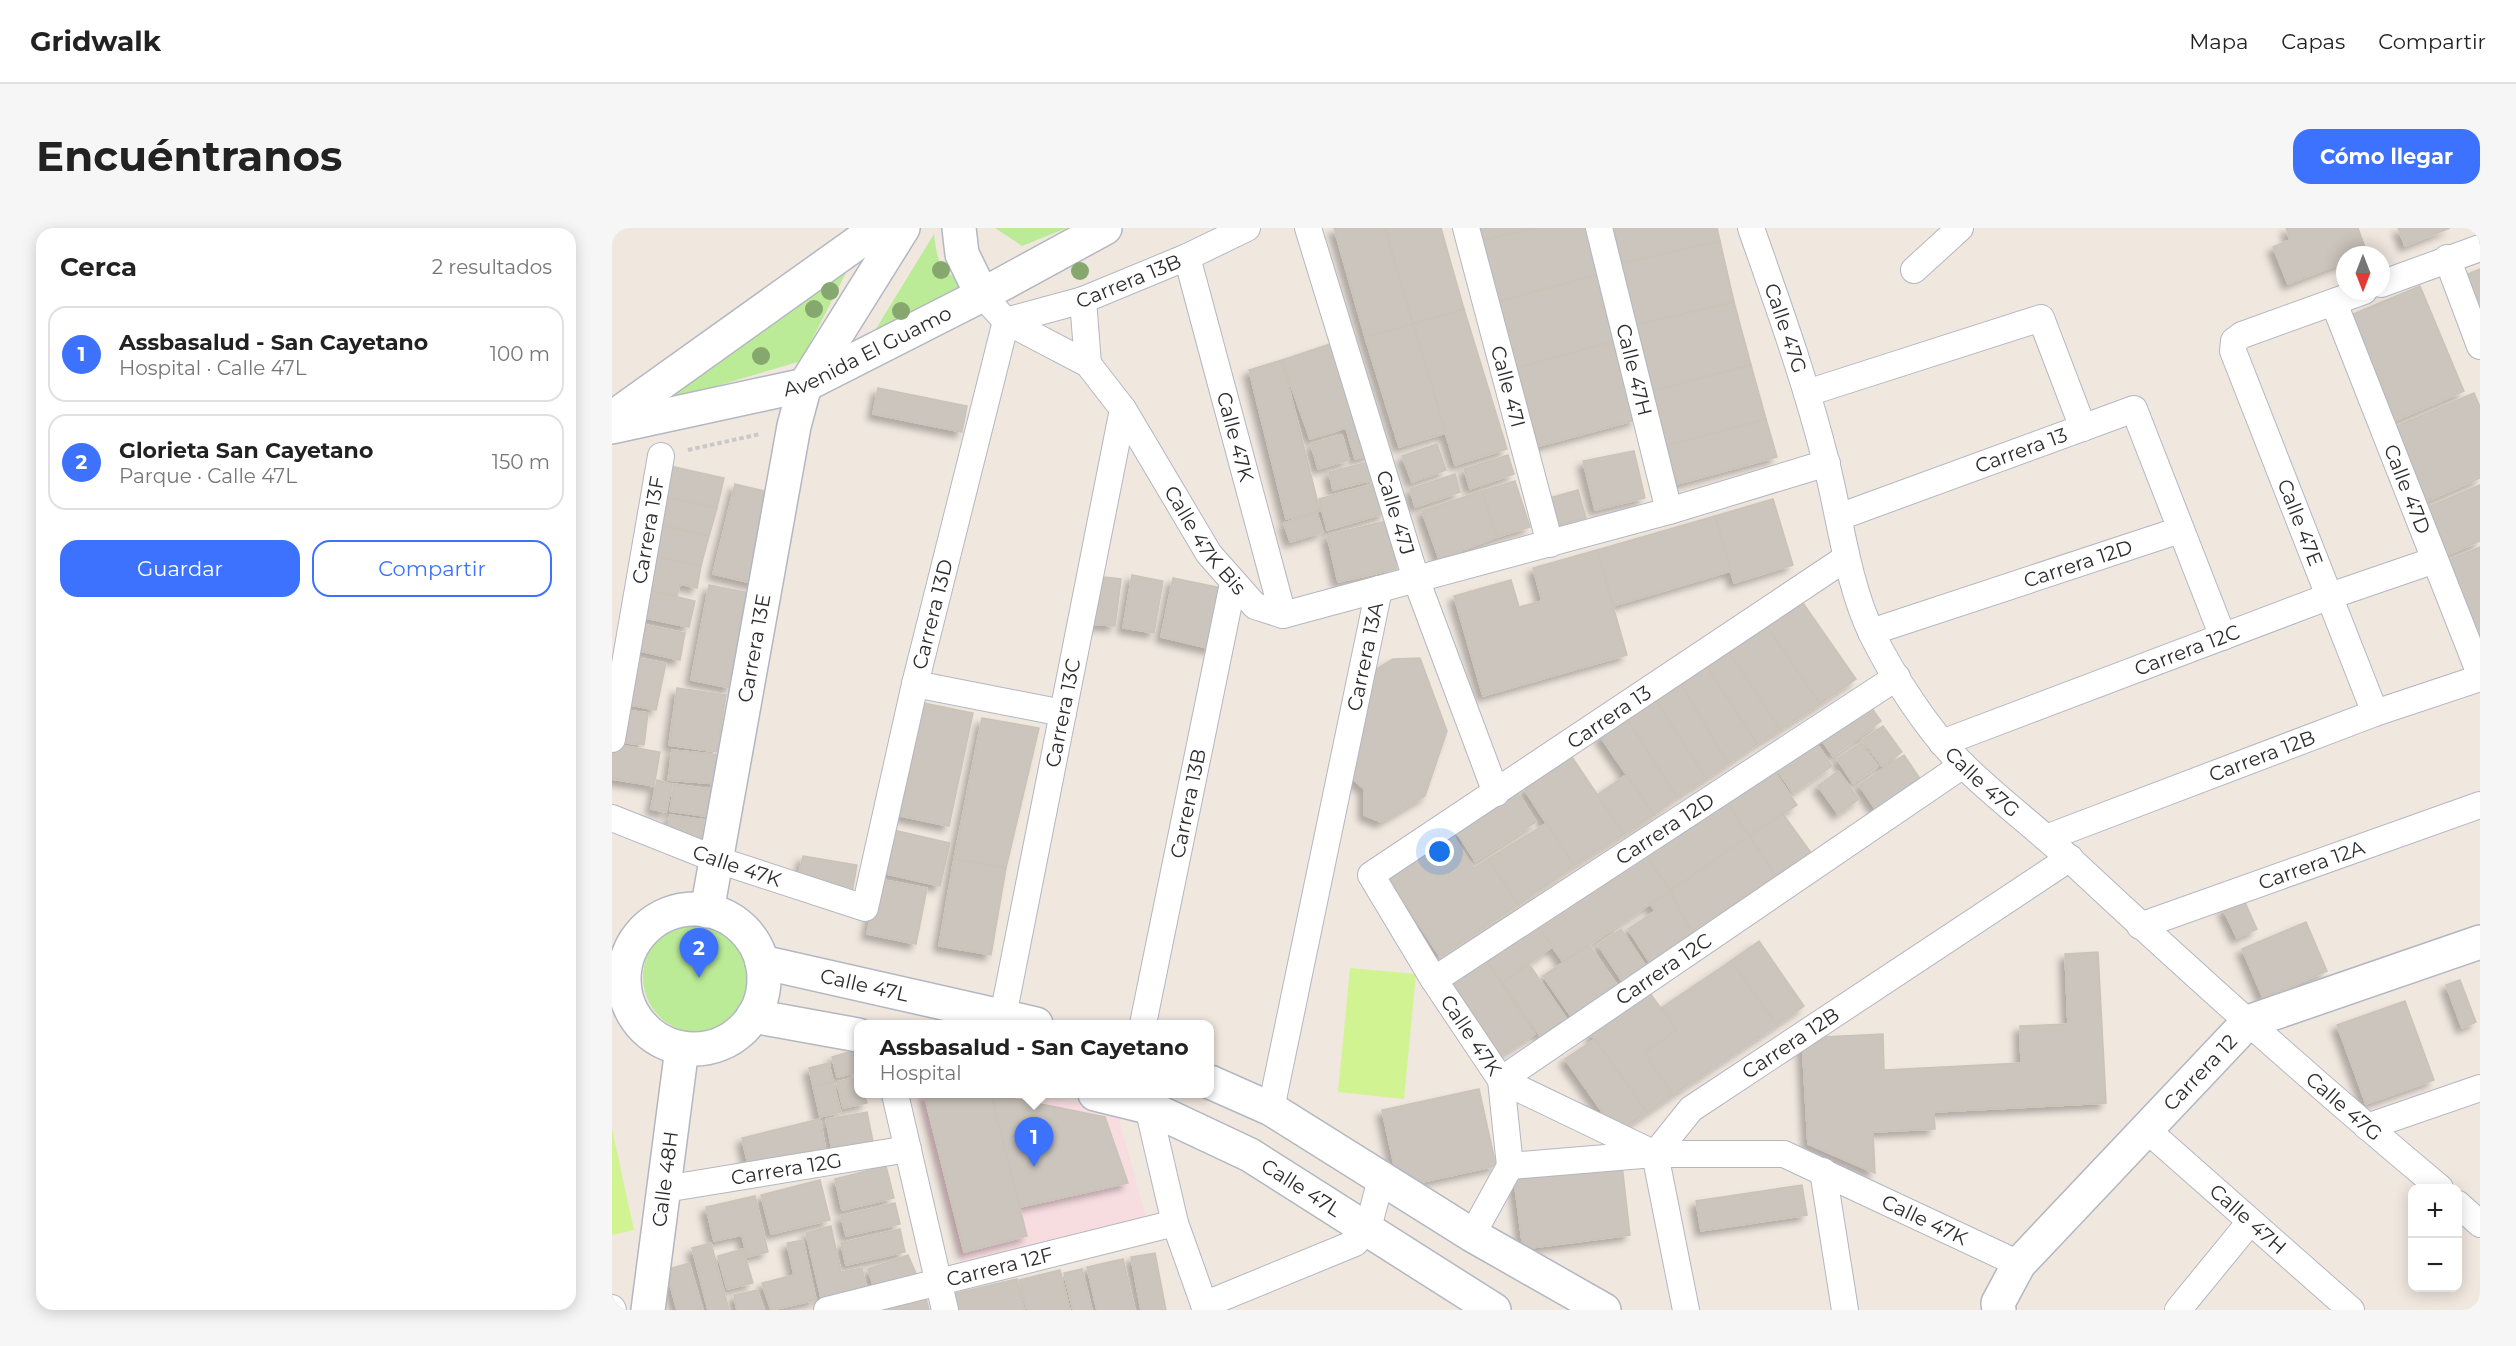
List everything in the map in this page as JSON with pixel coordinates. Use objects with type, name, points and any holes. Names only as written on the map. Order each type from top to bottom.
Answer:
[{"type":"street","points":[[612,418],[878,228]]},
{"type":"street","name":"Carrera 13E","points":[[707,911],[794,426],[805,385],[903,228]]},
{"type":"street","points":[[959,228],[962,254],[982,295]]},
{"type":"street","name":"Avenida El Guamo","points":[[612,427],[805,385],[982,295],[1105,228]]},
{"type":"street","name":"Carrera 13B","points":[[1006,321],[1083,300],[1187,257],[1247,228]]},
{"type":"street","name":"Calle 47J","points":[[1308,228],[1416,579],[1496,793]]},
{"type":"street","name":"Calle 47I","points":[[1466,228],[1550,544]]},
{"type":"street","name":"Calle 47H","points":[[1599,228],[1669,510]]},
{"type":"street","name":"Calle 47G","points":[[1751,228],[1807,393],[1827,463],[1846,558],[1871,632],[1897,677],[1942,743],[1963,765],[2070,858],[2140,926],[2367,1127],[2435,1184]]},
{"type":"street","points":[[1914,270],[1960,228]]},
{"type":"street","points":[[2390,280],[2480,248]]},
{"type":"street","name":"Calle 47K","points":[[1187,257],[1283,615]]},
{"type":"street","points":[[2447,258],[2480,346]]},
{"type":"street","name":"Calle 47K Bis","points":[[982,295],[1006,321],[1089,364],[1123,409],[1209,554],[1255,606],[1283,615]]},
{"type":"street","points":[[1083,300],[1089,364]]},
{"type":"street","points":[[2334,303],[2342,300]]},
{"type":"street","name":"Calle 47E","points":[[2334,303],[2242,335],[2234,341],[2233,351],[2375,713]]},
{"type":"street","name":"Calle 47D","points":[[2334,303],[2480,676]]},
{"type":"street","points":[[1807,393],[2040,318],[2083,428]]},
{"type":"street","name":"Carrera 13D","points":[[865,908],[915,684],[1006,321]]},
{"type":"street","name":"Carrera 13C","points":[[1003,1016],[1123,409]]},
{"type":"street","name":"Carrera 13","points":[[1839,517],[2134,409],[2180,530]]},
{"type":"street","name":"Carrera 13F","points":[[612,739],[661,456]]},
{"type":"street","name":"Carrera 13A","points":[[1271,1109],[1379,590],[1550,544],[1827,463]]},
{"type":"street","points":[[2180,530],[2223,637]]},
{"type":"street","name":"Carrera 12D","points":[[1871,632],[2180,530]]},
{"type":"street","name":"Carrera 13","points":[[1371,875],[1846,558]]},
{"type":"street","name":"Carrera 12C","points":[[1942,743],[2330,596],[2435,560]]},
{"type":"street","name":"Carrera 13B","points":[[1144,1020],[1233,583]]},
{"type":"street","points":[[1283,615],[1379,590]]},
{"type":"street","name":"Carrera 12B","points":[[2046,838],[2375,713],[2480,676]]},
{"type":"street","name":"Carrera 12D","points":[[1434,980],[1897,677]]},
{"type":"street","points":[[915,684],[1063,713]]},
{"type":"street","name":"Carrera 12C","points":[[1501,1080],[1963,765]]},
{"type":"street","name":"Carrera 12A","points":[[2140,926],[2480,805]]},
{"type":"street","name":"Calle 47K","points":[[612,818],[715,860],[865,908]]},
{"type":"street","name":"Carrera 12B","points":[[1655,1154],[1691,1109],[2070,858]]},
{"type":"street","name":"Calle 47K","points":[[1371,875],[1434,980],[1501,1080],[1655,1154]]},
{"type":"street","points":[[707,911],[720,914],[742,928],[762,962],[763,990],[753,1016],[735,1036],[709,1047],[682,1048],[664,1042],[648,1031],[619,1000],[627,959],[642,932],[658,919],[677,912],[707,911]]},
{"type":"street","name":"Carrera 12","points":[[2004,1308],[2019,1264],[2248,1022],[2480,942]]},
{"type":"street","name":"Calle 47L","points":[[762,962],[1020,1020]]},
{"type":"street","points":[[753,1016],[854,1034]]},
{"type":"street","name":"Calle 48H","points":[[648,1310],[682,1048]]},
{"type":"street","points":[[1472,1235],[1510,1166],[1501,1080]]},
{"type":"street","points":[[1214,1085],[1271,1109],[1472,1235],[1604,1310]]},
{"type":"street","points":[[2367,1127],[2480,1088]]},
{"type":"street","points":[[896,1098],[945,1310]]},
{"type":"street","name":"Calle 47L","points":[[1111,1098],[1148,1107],[1250,1155],[1494,1310]]},
{"type":"street","points":[[1148,1107],[1175,1223],[1205,1307],[1355,1243],[1368,1228],[1381,1179]]},
{"type":"street","name":"Calle 47H","points":[[2146,1130],[2250,1222],[2339,1306]]},
{"type":"street","name":"Carrera 12G","points":[[665,1189],[908,1149]]},
{"type":"street","points":[[1655,1154],[1686,1310]]},
{"type":"street","name":"Calle 47K","points":[[1510,1166],[1655,1154],[1784,1154],[2019,1264]]},
{"type":"street","points":[[1823,1172],[1845,1310]]},
{"type":"street","points":[[2178,1310],[2250,1222]]},
{"type":"street","name":"Carrera 12F","points":[[827,1310],[1175,1223]]},
{"type":"path","name":"Carrera 13F","points":[[661,456],[794,426]]},
{"type":"shaded area","points":[[918,1098],[1056,1098],[1117,1112],[1147,1221],[960,1261]]},
{"type":"green space","points":[[995,228],[1067,228],[1022,246]]},
{"type":"green space","points":[[934,234],[937,254],[942,266],[952,276],[970,286],[874,332]]},
{"type":"green space","points":[[850,265],[801,361],[673,399],[612,422]]},
{"type":"green space","points":[[699,921],[720,925],[739,937],[751,956],[755,977],[751,998],[739,1017],[720,1029],[699,1033],[678,1029],[659,1017],[647,998],[643,977],[647,956],[659,937],[678,925]]},
{"type":"green space","points":[[1350,968],[1416,974],[1404,1099],[1338,1092]]},
{"type":"green space","points":[[612,1129],[634,1230],[612,1235]]},
{"type":"building","points":[[1334,228],[1385,228],[1413,324],[1365,337]]},
{"type":"building","points":[[1385,228],[1441,228],[1464,309],[1413,324]]},
{"type":"building","points":[[1478,228],[1534,228],[1481,241]]},
{"type":"building","points":[[1534,228],[1584,228],[1597,275],[1497,302],[1481,241]]},
{"type":"building","points":[[1614,228],[1717,228],[1720,241],[1622,263]]},
{"type":"building","points":[[2286,228],[2358,228],[2364,246],[2336,246],[2336,265],[2288,284],[2273,247],[2290,240]]},
{"type":"building","points":[[2398,228],[2450,228],[2405,246]]},
{"type":"building","points":[[1720,241],[1734,302],[1636,325],[1622,263]]},
{"type":"building","points":[[2480,269],[2480,312],[2461,277]]},
{"type":"building","points":[[1597,275],[1614,341],[1517,368],[1497,302]]},
{"type":"building","points":[[2420,286],[2464,391],[2389,423],[2344,318]]},
{"type":"building","points":[[1734,302],[1751,365],[1652,391],[1636,325]]},
{"type":"building","points":[[1464,309],[1507,449],[1455,465],[1413,324]]},
{"type":"building","points":[[1413,324],[1446,433],[1399,447],[1365,337]]},
{"type":"building","points":[[1614,341],[1636,420],[1539,446],[1517,368]]},
{"type":"building","points":[[1336,342],[1372,454],[1355,459],[1346,428],[1310,439],[1282,360]]},
{"type":"building","points":[[1282,360],[1320,511],[1286,519],[1249,370]]},
{"type":"building","points":[[1751,365],[1766,419],[1666,446],[1652,391]]},
{"type":"building","points":[[878,388],[967,406],[962,432],[873,414]]},
{"type":"building","points":[[2474,393],[2480,407],[2480,478],[2422,503],[2390,429]]},
{"type":"building","points":[[1766,419],[1777,457],[1677,484],[1666,446]]},
{"type":"building","points":[[1342,435],[1349,460],[1318,469],[1311,444]]},
{"type":"building","points":[[1437,444],[1446,470],[1412,482],[1402,456]]},
{"type":"building","points":[[1634,451],[1645,498],[1595,510],[1583,461]]},
{"type":"building","points":[[1508,455],[1514,474],[1470,489],[1464,469]]},
{"type":"building","points":[[1373,461],[1377,479],[1333,490],[1329,472]]},
{"type":"building","points":[[670,466],[724,478],[717,508],[663,496]]},
{"type":"building","points":[[1455,474],[1460,492],[1415,507],[1410,489]]},
{"type":"building","points":[[1515,481],[1530,527],[1497,537],[1482,491]]},
{"type":"building","points":[[1377,483],[1386,513],[1327,530],[1319,499]]},
{"type":"building","points":[[735,484],[777,494],[756,584],[713,574]]},
{"type":"building","points":[[2480,485],[2480,541],[2439,558],[2419,511]]},
{"type":"building","points":[[1578,490],[1586,518],[1553,527],[1546,499]]},
{"type":"building","points":[[1482,491],[1497,537],[1439,559],[1422,511]]},
{"type":"building","points":[[663,496],[717,508],[709,536],[657,524]]},
{"type":"building","points":[[1773,499],[1793,565],[1734,583],[1715,516]]},
{"type":"building","points":[[1317,513],[1323,532],[1290,542],[1284,523]]},
{"type":"building","points":[[1715,516],[1731,571],[1613,606],[1597,550]]},
{"type":"building","points":[[1387,521],[1397,569],[1338,582],[1327,535]]},
{"type":"building","points":[[657,524],[709,536],[701,566],[651,556]]},
{"type":"building","points":[[2480,547],[2480,652],[2442,563]]},
{"type":"building","points":[[1597,550],[1627,655],[1483,696],[1454,596],[1511,580],[1519,607],[1542,601],[1533,568]]},
{"type":"building","points":[[651,556],[701,566],[697,588],[680,584],[677,596],[644,589]]},
{"type":"building","points":[[1132,575],[1163,581],[1154,633],[1123,628]]},
{"type":"building","points":[[1095,576],[1121,579],[1115,626],[1089,624]]},
{"type":"building","points":[[1173,578],[1227,589],[1212,649],[1161,637]]},
{"type":"building","points":[[709,585],[750,593],[731,688],[691,680]]},
{"type":"building","points":[[644,589],[695,601],[689,627],[640,617]]},
{"type":"building","points":[[1803,603],[1856,679],[1820,704],[1767,627]]},
{"type":"building","points":[[636,623],[685,633],[680,660],[631,649]]},
{"type":"building","points":[[1767,627],[1820,704],[1780,730],[1729,652]]},
{"type":"building","points":[[1729,652],[1780,730],[1757,744],[1706,666]]},
{"type":"building","points":[[630,657],[666,663],[656,710],[621,703]]},
{"type":"building","points":[[1420,658],[1447,731],[1425,796],[1381,822],[1364,815],[1364,789],[1347,774],[1373,671],[1393,659]]},
{"type":"building","points":[[1706,666],[1757,744],[1728,764],[1680,683]]},
{"type":"building","points":[[1680,683],[1728,764],[1706,779],[1655,699]]},
{"type":"building","points":[[677,688],[726,695],[717,752],[669,745]]},
{"type":"building","points":[[1655,699],[1706,779],[1677,797],[1626,718]]},
{"type":"building","points":[[1866,700],[1881,721],[1833,756],[1818,735]]},
{"type":"building","points":[[924,703],[973,713],[949,826],[900,816]]},
{"type":"building","points":[[621,710],[648,713],[644,745],[618,742]]},
{"type":"building","points":[[982,718],[1039,728],[1006,868],[954,859]]},
{"type":"building","points":[[1626,718],[1677,797],[1654,815],[1600,736]]},
{"type":"building","points":[[1883,726],[1902,752],[1882,766],[1862,740]]},
{"type":"building","points":[[1814,740],[1832,766],[1793,793],[1775,767]]},
{"type":"building","points":[[1861,743],[1878,766],[1853,783],[1837,759]]},
{"type":"building","points":[[613,744],[660,752],[654,786],[612,779]]},
{"type":"building","points":[[672,750],[721,755],[718,784],[668,780]]},
{"type":"building","points":[[1904,755],[1921,780],[1876,810],[1859,785]]},
{"type":"building","points":[[1572,757],[1624,834],[1574,866],[1524,789]]},
{"type":"building","points":[[1771,766],[1797,805],[1749,836],[1724,798]]},
{"type":"building","points":[[1838,771],[1859,799],[1838,814],[1818,786]]},
{"type":"building","points":[[1626,775],[1654,815],[1624,834],[1597,795]]},
{"type":"building","points":[[657,780],[672,784],[666,812],[651,809]]},
{"type":"building","points":[[674,784],[716,790],[711,817],[670,811]]},
{"type":"building","points":[[1517,792],[1536,822],[1475,861],[1456,831]]},
{"type":"building","points":[[1724,798],[1749,836],[1670,891],[1642,849]]},
{"type":"building","points":[[1783,814],[1812,854],[1778,879],[1749,836]]},
{"type":"building","points":[[670,815],[704,820],[701,840],[667,835]]},
{"type":"building","points":[[1547,823],[1574,866],[1518,905],[1488,859]]},
{"type":"building","points":[[889,829],[950,843],[940,886],[878,872]]},
{"type":"building","points":[[1451,833],[1474,868],[1488,859],[1518,905],[1440,957],[1386,874]]},
{"type":"building","points":[[1749,836],[1778,879],[1693,935],[1670,891]]},
{"type":"building","points":[[1642,849],[1670,891],[1563,962],[1534,921]]},
{"type":"building","points":[[803,856],[857,865],[852,892],[798,877]]},
{"type":"building","points":[[954,859],[1006,868],[991,955],[939,946]]},
{"type":"building","points":[[878,879],[927,888],[916,944],[867,934]]},
{"type":"building","points":[[1670,891],[1693,935],[1650,963],[1628,929],[1655,911],[1650,904]]},
{"type":"building","points":[[2244,900],[2257,929],[2237,938],[2223,909]]},
{"type":"building","points":[[1534,921],[1552,947],[1502,983],[1484,957]]},
{"type":"building","points":[[2306,922],[2327,971],[2263,998],[2242,949]]},
{"type":"building","points":[[1621,929],[1647,968],[1624,984],[1598,945]]},
{"type":"building","points":[[1759,941],[1804,1006],[1777,1025],[1731,961]]},
{"type":"building","points":[[1589,945],[1619,988],[1573,1019],[1543,976]]},
{"type":"building","points":[[2098,952],[2106,1103],[1934,1112],[1935,1129],[1873,1132],[1875,1173],[1808,1144],[1802,1038],[1883,1034],[1884,1070],[2021,1063],[2020,1026],[2068,1024],[2065,954]]},
{"type":"building","points":[[1484,957],[1535,1034],[1495,1059],[1446,983]]},
{"type":"building","points":[[1731,961],[1777,1025],[1673,1095],[1644,1053],[1677,1030],[1661,1008]]},
{"type":"building","points":[[1529,964],[1566,1018],[1540,1036],[1502,983]]},
{"type":"building","points":[[2460,980],[2476,1022],[2462,1028],[2446,985]]},
{"type":"building","points":[[1649,992],[1677,1030],[1644,1053],[1673,1095],[1647,1113],[1591,1034]]},
{"type":"building","points":[[2405,1001],[2434,1080],[2366,1104],[2337,1025]]},
{"type":"building","points":[[1595,1039],[1647,1113],[1617,1133],[1565,1059]]},
{"type":"building","points":[[854,1050],[854,1073],[837,1077],[832,1057]]},
{"type":"building","points":[[829,1063],[833,1082],[813,1086],[809,1068]]},
{"type":"building","points":[[854,1078],[854,1098],[865,1098],[867,1103],[843,1108],[837,1082]]},
{"type":"building","points":[[833,1082],[841,1112],[820,1117],[813,1086]]},
{"type":"building","points":[[1479,1089],[1496,1166],[1399,1187],[1382,1110]]},
{"type":"building","points":[[925,1098],[992,1098],[1027,1236],[964,1252]]},
{"type":"building","points":[[992,1098],[1011,1098],[1105,1117],[1128,1183],[1020,1207]]},
{"type":"building","points":[[867,1112],[873,1142],[832,1150],[826,1119]]},
{"type":"building","points":[[820,1119],[826,1152],[749,1169],[742,1138]]},
{"type":"building","points":[[1622,1165],[1630,1235],[1523,1249],[1514,1179]]},
{"type":"building","points":[[886,1166],[894,1198],[842,1210],[835,1179]]},
{"type":"building","points":[[820,1180],[830,1220],[771,1234],[761,1195]]},
{"type":"building","points":[[1802,1185],[1807,1215],[1701,1231],[1696,1201]]},
{"type":"building","points":[[755,1196],[768,1252],[747,1257],[742,1235],[714,1241],[706,1207]]},
{"type":"building","points":[[895,1203],[900,1224],[846,1236],[841,1216]]},
{"type":"building","points":[[831,1226],[841,1272],[862,1268],[867,1292],[822,1302],[806,1233]]},
{"type":"building","points":[[900,1229],[905,1252],[846,1265],[841,1243]]},
{"type":"building","points":[[803,1240],[816,1300],[771,1310],[762,1283],[794,1275],[787,1243]]},
{"type":"building","points":[[711,1243],[729,1310],[708,1310],[692,1248]]},
{"type":"building","points":[[743,1249],[753,1283],[727,1289],[718,1256]]},
{"type":"building","points":[[1155,1253],[1166,1310],[1141,1310],[1131,1257]]},
{"type":"building","points":[[908,1255],[918,1278],[875,1291],[868,1269]]},
{"type":"building","points":[[1123,1259],[1135,1310],[1097,1310],[1087,1267]]},
{"type":"building","points":[[689,1263],[703,1310],[677,1310],[666,1270]]},
{"type":"building","points":[[1082,1269],[1092,1310],[1073,1310],[1064,1273]]},
{"type":"building","points":[[1060,1270],[1070,1310],[1027,1310],[1019,1280]]},
{"type":"building","points":[[1017,1279],[1024,1310],[956,1310],[952,1294]]},
{"type":"building","points":[[757,1290],[764,1310],[737,1310],[734,1295]]},
{"type":"building","points":[[926,1298],[929,1310],[877,1310]]},
{"type":"place","name":"Glorieta San Cayetano","points":[[699,978]]},
{"type":"place","name":"Assbasalud - San Cayetano","points":[[1034,1167]]}]
